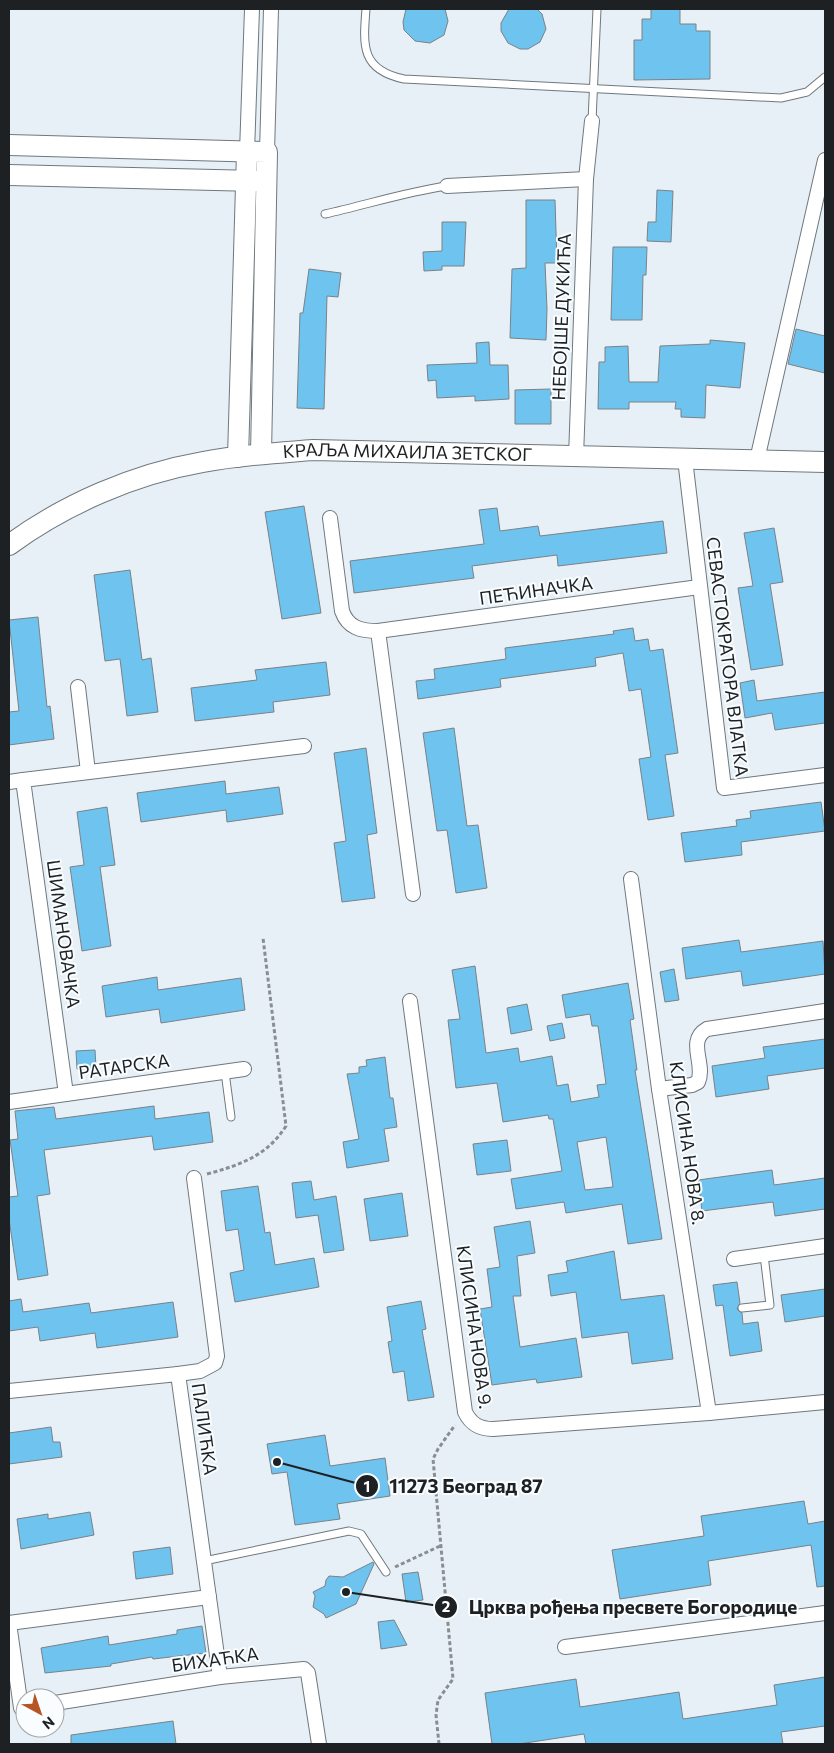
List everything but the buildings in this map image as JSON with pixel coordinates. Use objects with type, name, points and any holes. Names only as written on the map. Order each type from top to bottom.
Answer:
[{"type":"street","points":[[238,457],[252,9]]},
{"type":"street","points":[[261,454],[272,9]]},
{"type":"street","name":"НЕБОЈШЕ ДУКИЋА","points":[[576,457],[586,179],[592,121]]},
{"type":"street","points":[[9,145],[267,152]]},
{"type":"street","points":[[757,460],[824,163]]},
{"type":"street","points":[[9,175],[268,181]]},
{"type":"street","points":[[447,186],[586,179]]},
{"type":"street","name":"КРАЉА МИХАИЛА ЗЕТСКОГ","points":[[9,545],[55,515],[130,482],[181,467],[261,454],[312,450],[825,462]]},
{"type":"street","name":"СЕВАСТОКРАТОРА ВЛАТКА","points":[[685,459],[698,587],[724,788],[825,776]]},
{"type":"street","name":"ПЕЋИНАЧКА","points":[[330,518],[344,618],[359,630],[378,631],[698,587]]},
{"type":"street","points":[[378,631],[413,894]]},
{"type":"street","points":[[78,688],[88,772]]},
{"type":"street","points":[[9,782],[304,746]]},
{"type":"street","name":"ШИМАНОВАЧКА","points":[[23,780],[66,1094]]},
{"type":"street","name":"КЛИСИНА НОВА 8.","points":[[631,879],[660,1089],[709,1413]]},
{"type":"street","name":"КЛИСИНА НОВА 9.","points":[[410,1001],[465,1412],[469,1420],[484,1429],[493,1429],[709,1413],[825,1402]]},
{"type":"street","points":[[660,1089],[692,1085],[698,1082],[700,1072],[696,1044],[700,1032],[707,1029],[825,1010]]},
{"type":"street","name":"РАТАРСКА","points":[[9,1102],[244,1069]]},
{"type":"street","points":[[178,1374],[209,1367],[215,1363],[217,1356],[194,1178]]},
{"type":"street","points":[[734,1259],[825,1246]]},
{"type":"street","name":"ПАЛИЋКА","points":[[9,1391],[178,1374],[220,1677]]},
{"type":"street","points":[[16,1688],[9,1623],[209,1597]]},
{"type":"street","points":[[565,1647],[825,1612]]},
{"type":"street","name":"БИХАЋКА","points":[[65,1701],[220,1677],[304,1669],[308,1673],[319,1744]]},
{"type":"lane","points":[[366,9],[363,42],[365,51],[378,68],[393,77],[780,98],[808,92],[825,77]]},
{"type":"lane","points":[[592,121],[597,9]]},
{"type":"lane","points":[[325,214],[377,202],[407,192],[447,186]]},
{"type":"lane","points":[[225,1072],[231,1117]]},
{"type":"lane","points":[[742,1308],[770,1305],[764,1255]]},
{"type":"lane","points":[[204,1561],[349,1532],[361,1534],[386,1572]]},
{"type":"path","points":[[194,1178],[233,1167],[258,1156],[279,1137],[286,1126],[263,938]]},
{"type":"path","points":[[438,1744],[436,1715],[438,1700],[448,1689],[453,1678],[433,1459],[446,1437]]},
{"type":"path","points":[[386,1572],[440,1546]]},
{"type":"place","name":"11273 Београд 87","points":[[277,1462]]},
{"type":"place","name":"Црква рођења пресвете Богородице","points":[[346,1592]]}]
